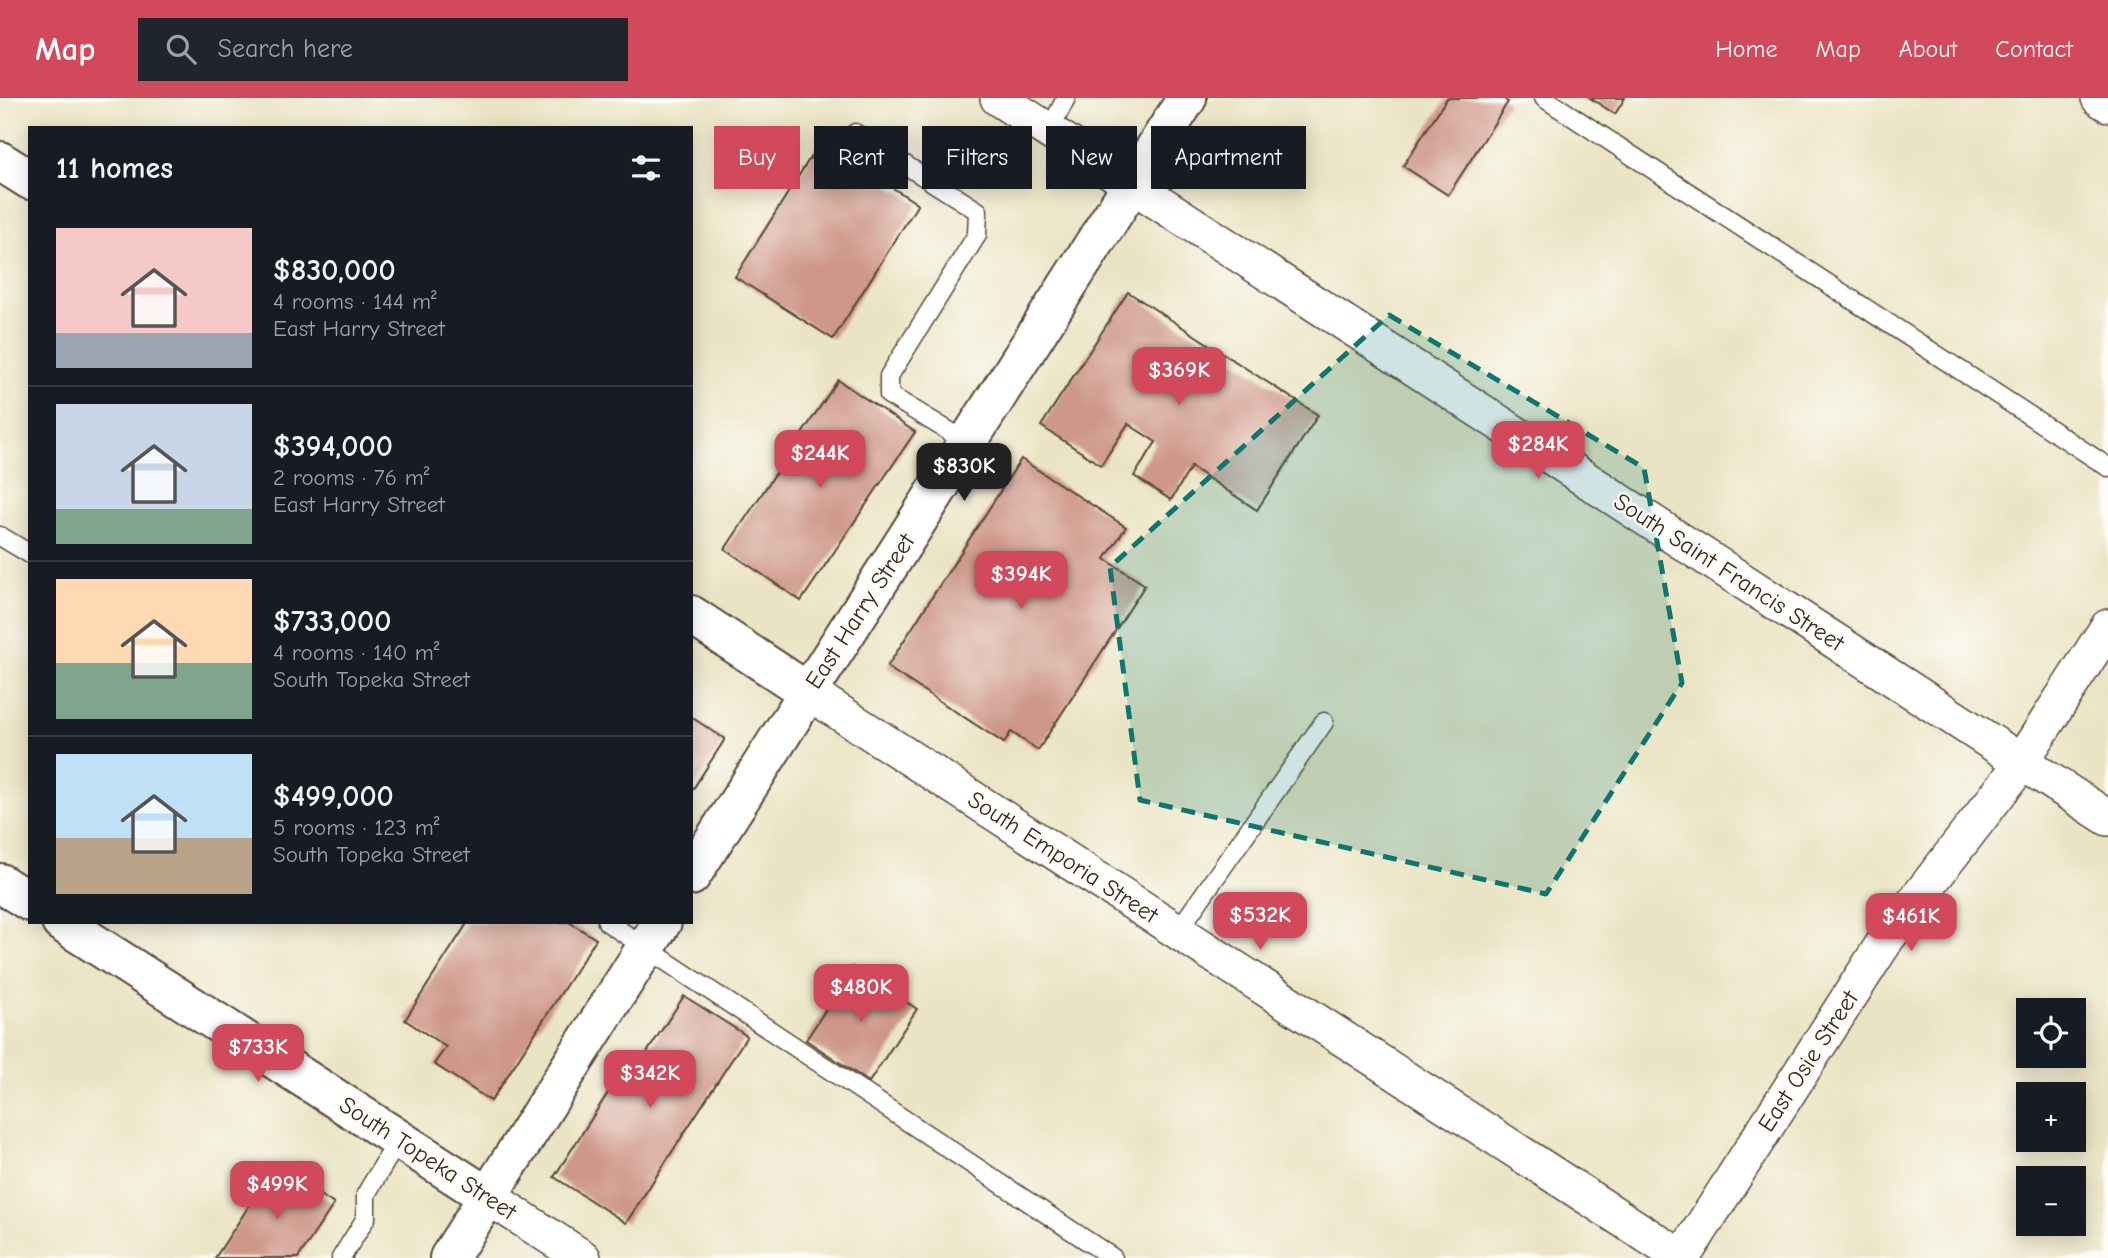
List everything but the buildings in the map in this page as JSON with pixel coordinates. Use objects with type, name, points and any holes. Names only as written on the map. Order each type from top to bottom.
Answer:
[{"type":"street","name":"South Saint Francis Street","points":[[998,98],[1046,129]]},
{"type":"street","points":[[2099,98],[2108,104]]},
{"type":"street","name":"East Harry Street","points":[[1137,176],[1182,100]]},
{"type":"street","points":[[0,161],[28,179]]},
{"type":"street","name":"South Saint Francis Street","points":[[1137,187],[2108,818]]},
{"type":"street","name":"East Harry Street","points":[[693,873],[1129,189]]},
{"type":"street","name":"South Emporia Street","points":[[693,616],[1682,1258]]},
{"type":"street","name":"East Osie Street","points":[[1682,1258],[1887,938],[2022,762],[2108,627]]},
{"type":"street","points":[[0,883],[28,901]]},
{"type":"street","name":"South Topeka Street","points":[[64,924],[583,1258]]},
{"type":"street","points":[[449,1258],[653,936]]},
{"type":"lane","points":[[1052,126],[1066,98]]},
{"type":"lane","points":[[1544,98],[2108,467]]},
{"type":"lane","points":[[908,167],[978,211],[977,235],[889,376],[889,395],[967,442]]},
{"type":"lane","points":[[0,536],[28,553]]},
{"type":"lane","points":[[1178,932],[1324,722]]},
{"type":"lane","points":[[614,924],[653,936],[1112,1258]]},
{"type":"lane","points":[[341,1258],[366,1218],[366,1194],[399,1139]]},
{"type":"highlighted area","points":[[1389,315],[1644,468],[1682,683],[1546,894],[1140,800],[1110,567]]}]
